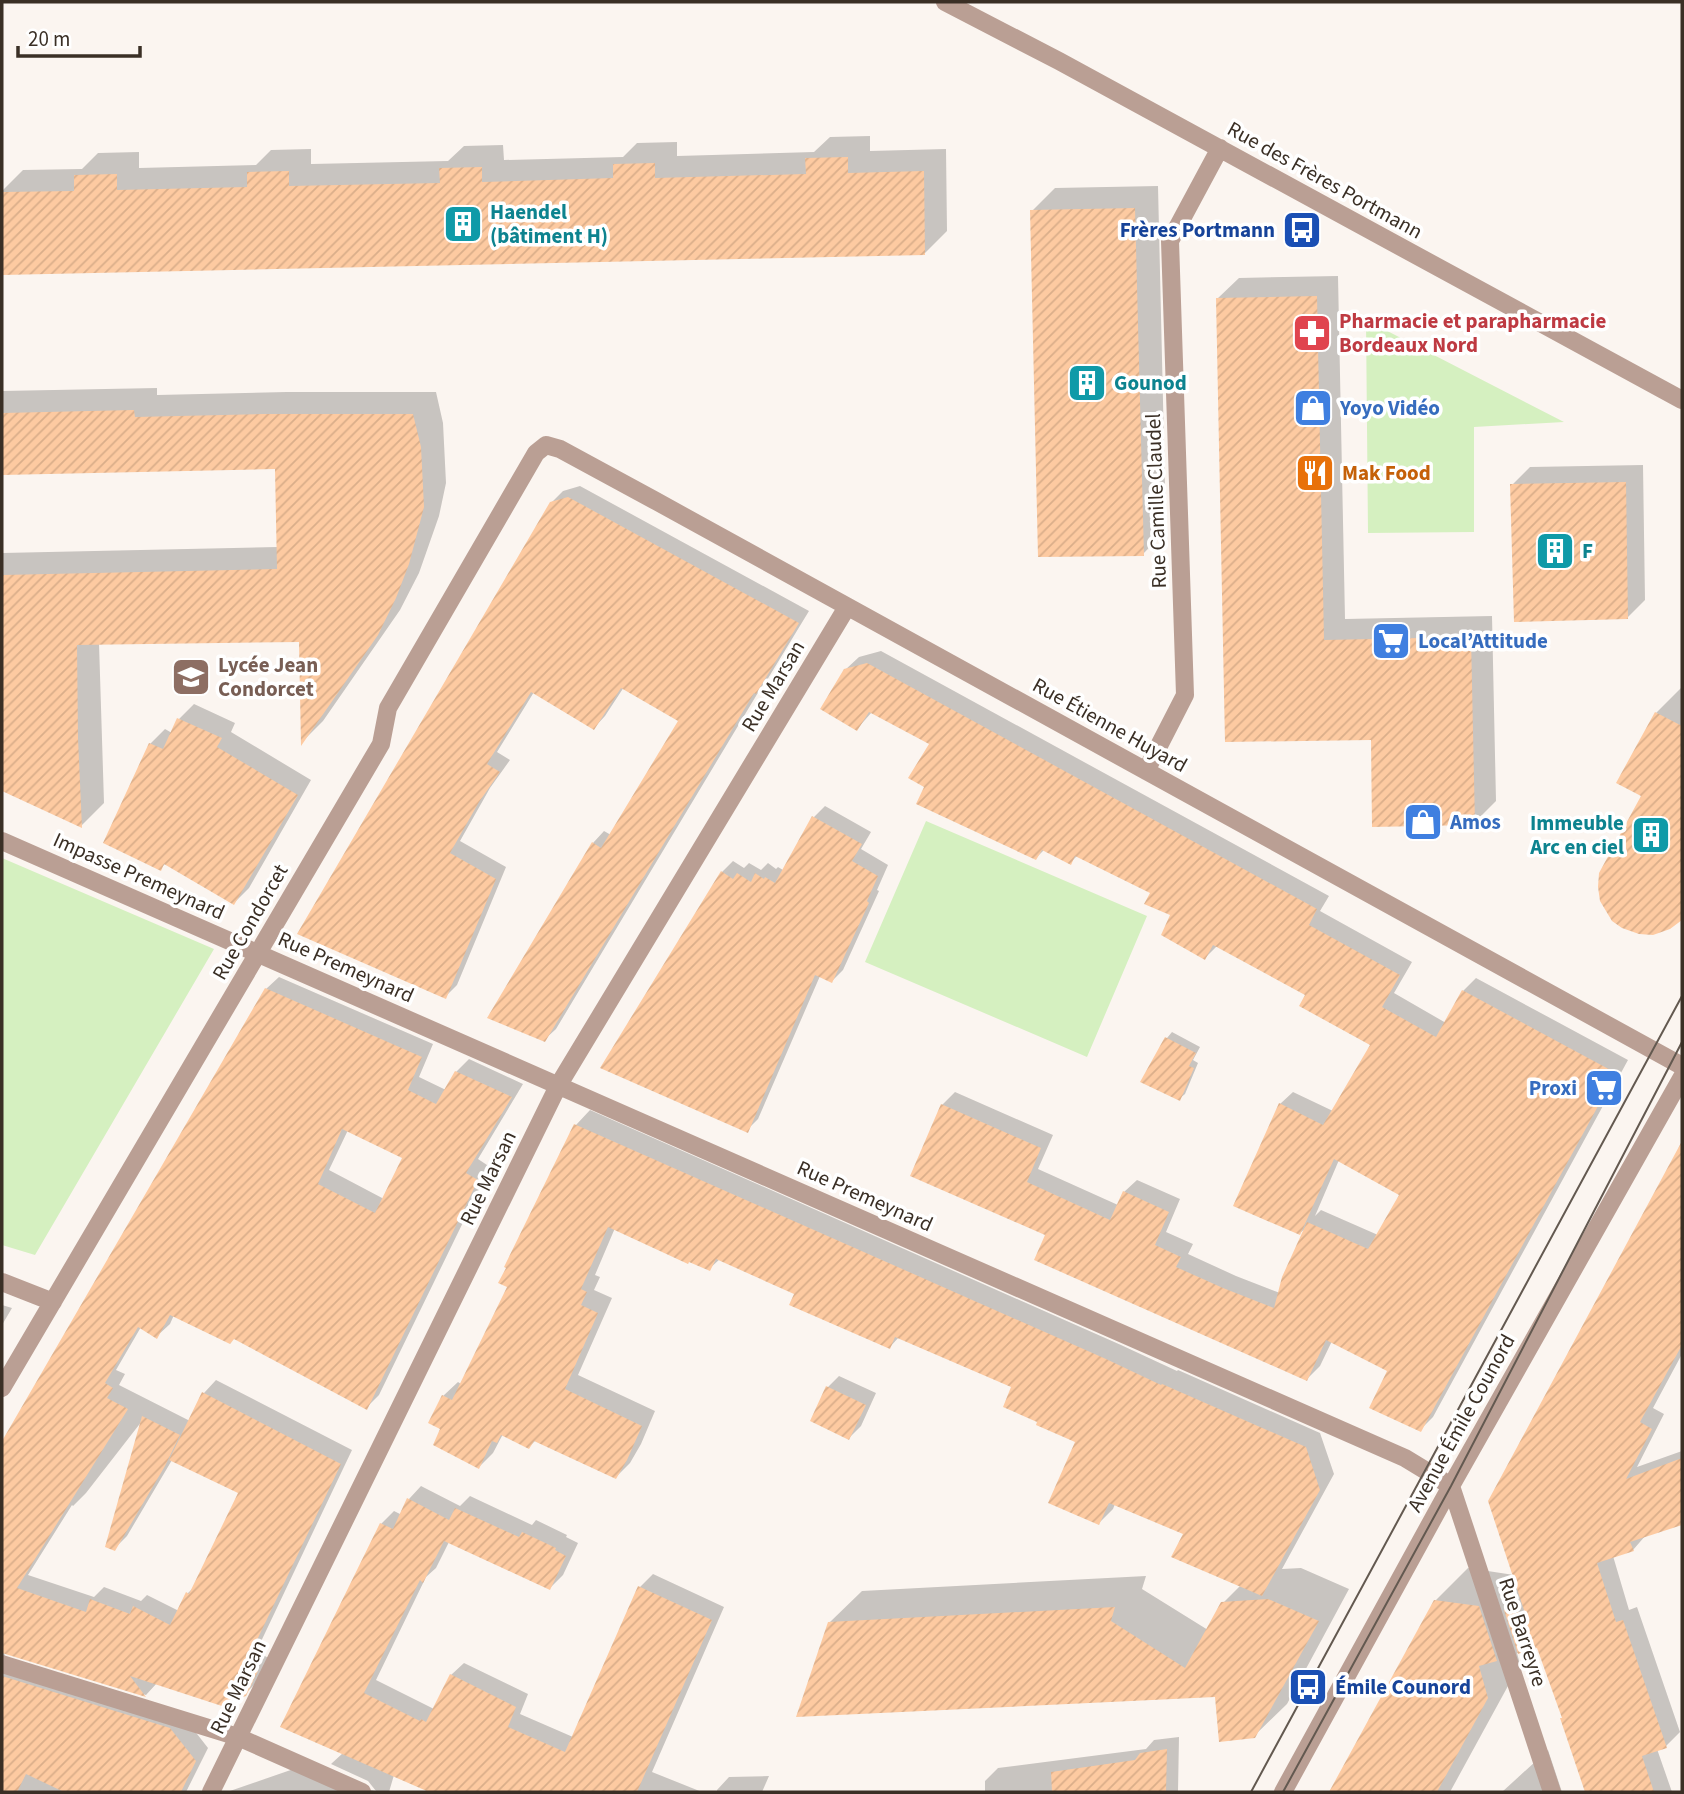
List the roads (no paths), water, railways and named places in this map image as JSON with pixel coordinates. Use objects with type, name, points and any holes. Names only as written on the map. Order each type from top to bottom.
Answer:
[{"type":"street","name":"Rue des Frères Portmann","points":[[944,2],[1059,61],[1682,400]]},
{"type":"street","name":"Rue Camille Claudel","points":[[1146,771],[1185,695],[1170,241],[1220,148]]},
{"type":"street","name":"Rue Étienne Huyard","points":[[524,473],[536,453],[546,445],[560,449],[1682,1066]]},
{"type":"street","name":"Rue Condorcet","points":[[2,1388],[381,744],[388,708],[524,473]]},
{"type":"street","name":"Rue Marsan","points":[[211,1792],[558,1086],[847,607]]},
{"type":"street","name":"Impasse Premeynard","points":[[2,841],[258,953]]},
{"type":"street","name":"Rue Premeynard","points":[[258,953],[1405,1458],[1451,1486]]},
{"type":"street","name":"Avenue Émile Counord","points":[[1283,1792],[1451,1486],[1682,1077]]},
{"type":"street","points":[[2,1283],[53,1301]]},
{"type":"street","name":"Rue Barreyre","points":[[1451,1486],[1552,1792]]},
{"type":"street","points":[[2,1664],[238,1737],[362,1792]]},
{"type":"tram line","points":[[1251,1792],[1682,996]]},
{"type":"tram line","points":[[1283,1792],[1451,1486],[1682,1042]]},
{"type":"place","name":"Haendel (bâtiment H)","points":[[463,224]]},
{"type":"place","name":"Frères Portmann","points":[[1302,230]]},
{"type":"place","name":"Pharmacie et parapharmacie Bordeaux Nord","points":[[1312,333]]},
{"type":"place","name":"Gounod","points":[[1087,383]]},
{"type":"place","name":"Yoyo Vidéo","points":[[1313,408]]},
{"type":"place","name":"Mak Food","points":[[1315,473]]},
{"type":"place","name":"F","points":[[1555,551]]},
{"type":"place","name":"Local’Attitude","points":[[1391,641]]},
{"type":"place","name":"Lycée Jean Condorcet","points":[[191,677]]},
{"type":"place","name":"Amos","points":[[1423,822]]},
{"type":"place","name":"Immeuble Arc en ciel","points":[[1651,835]]},
{"type":"place","name":"Proxi","points":[[1604,1088]]},
{"type":"place","name":"Émile Counord","points":[[1308,1687]]}]
